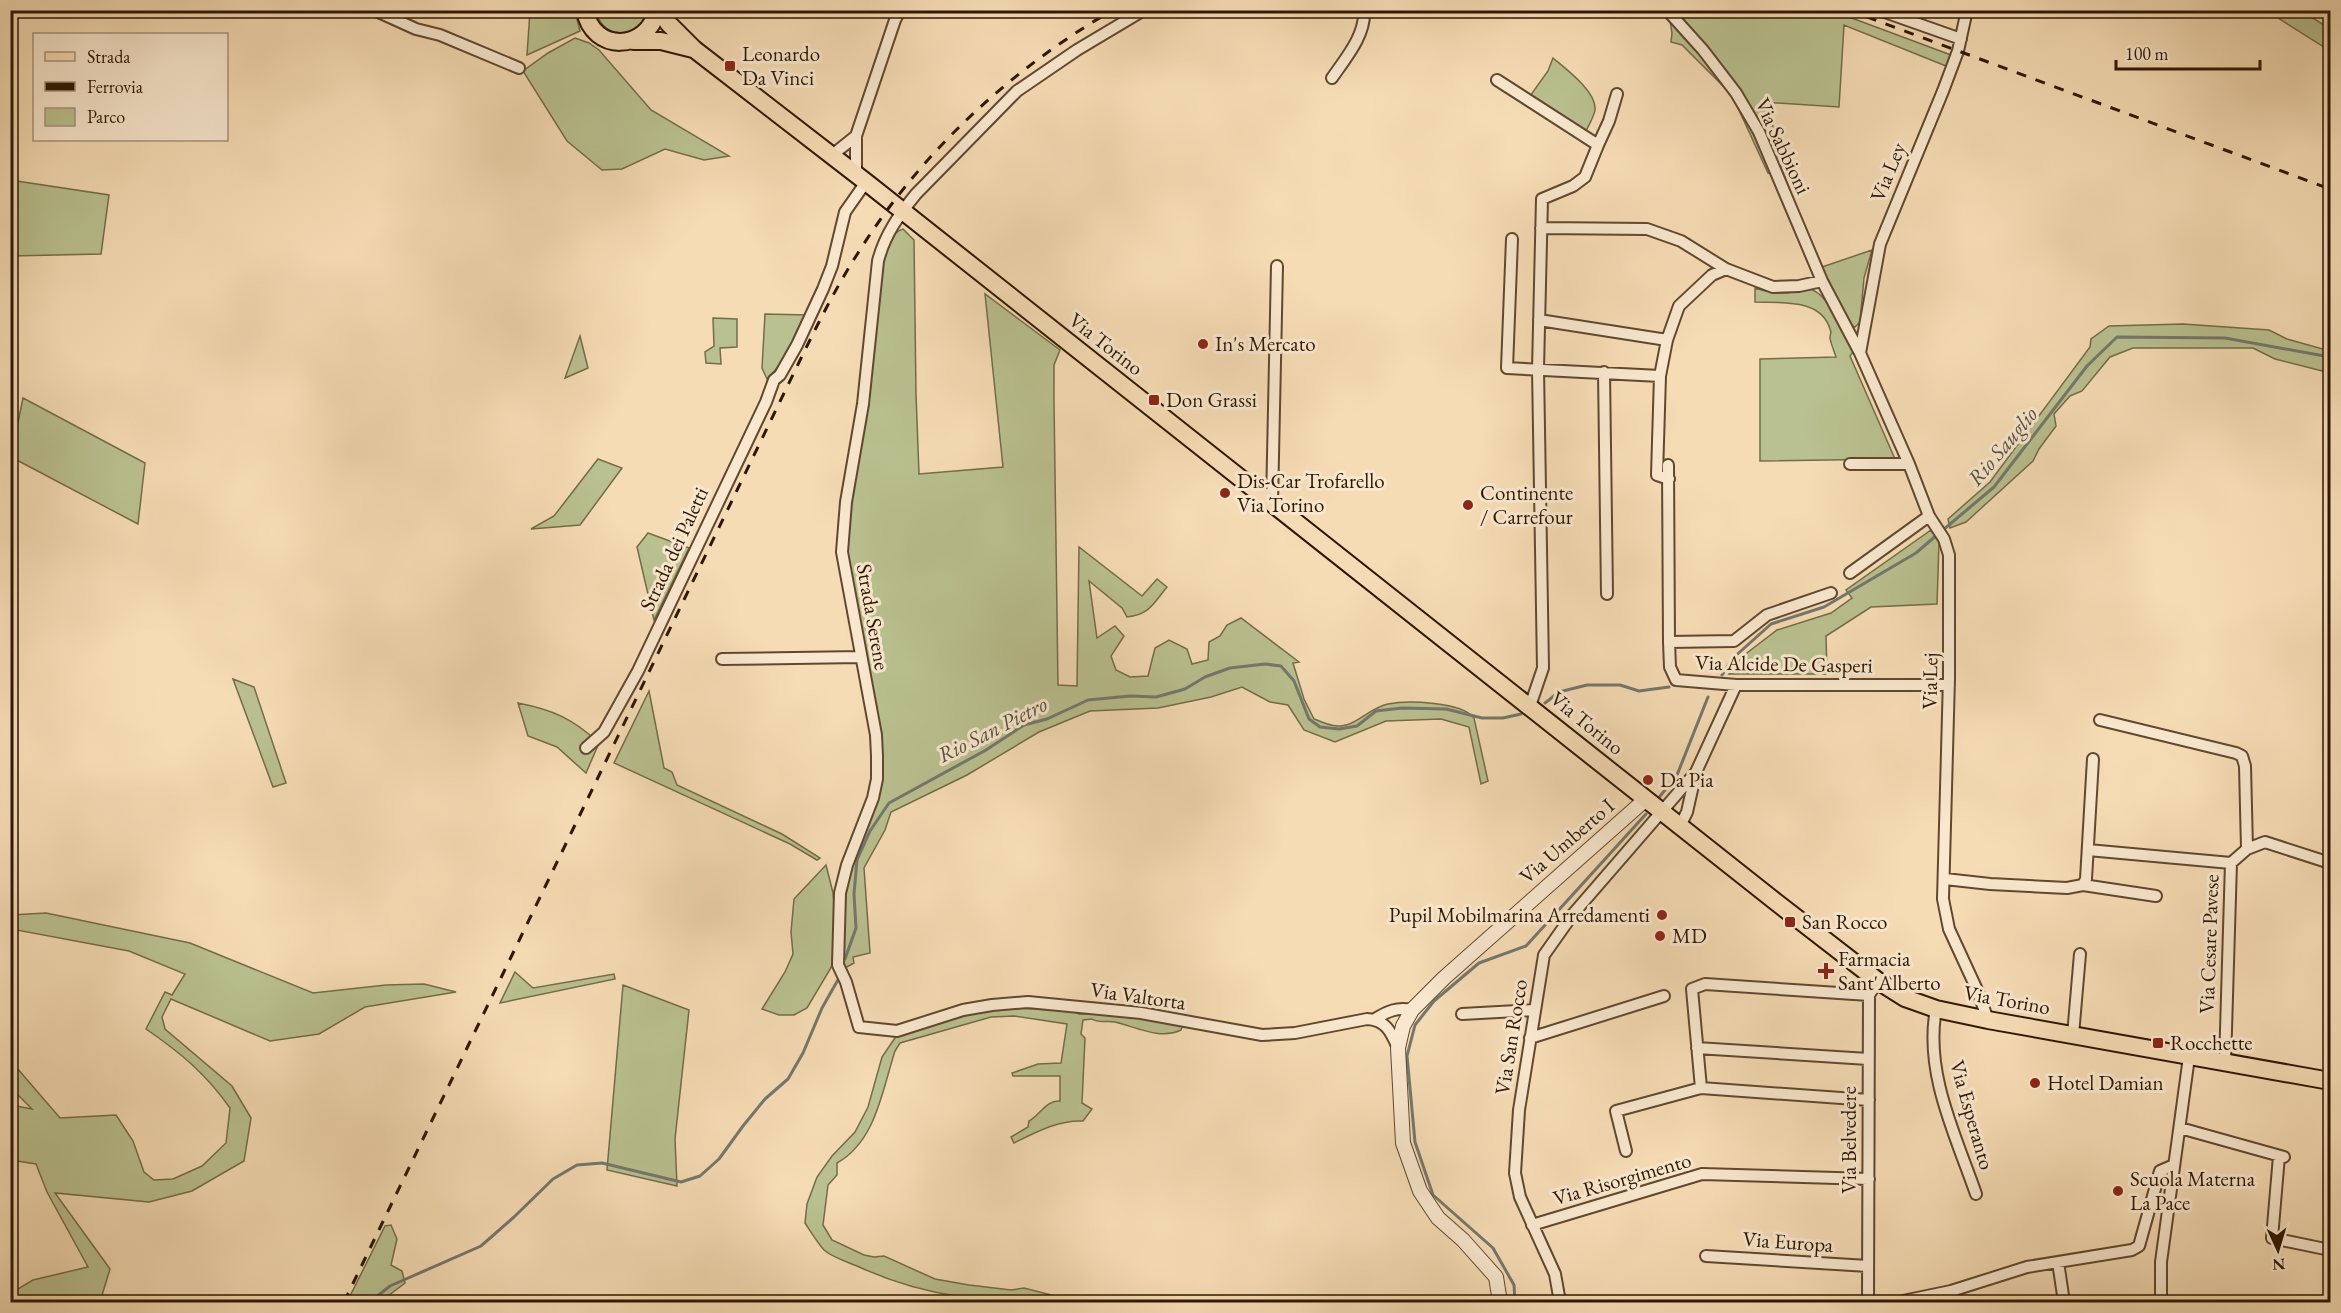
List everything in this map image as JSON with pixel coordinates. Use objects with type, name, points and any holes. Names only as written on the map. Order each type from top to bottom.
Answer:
[{"type":"main road","name":"Via Torino","points":[[585,10],[590,25],[598,34],[617,42],[661,41],[694,49]]},
{"type":"main road","name":"Via Torino","points":[[659,10],[668,23],[694,49],[861,178],[1662,811],[1874,988],[1936,1009],[1988,1020],[2331,1081]]},
{"type":"main road","points":[[632,40],[645,34],[653,25],[659,10]]},
{"type":"street","points":[[374,10],[416,29],[440,35],[519,68]]},
{"type":"street","points":[[861,178],[856,136],[900,10]]},
{"type":"street","points":[[902,211],[1017,91],[1077,50],[1144,10]]},
{"type":"street","points":[[1332,78],[1357,42],[1365,17],[1364,10]]},
{"type":"street","name":"Via Sabbioni","points":[[1667,10],[1703,50],[1736,93],[1759,132],[1822,281],[1860,353]]},
{"type":"street","points":[[1880,10],[1961,39]]},
{"type":"street","name":"Via Ley","points":[[1860,353],[1880,244],[1943,91],[1961,39],[1967,10]]},
{"type":"street","points":[[1497,80],[1598,145]]},
{"type":"street","points":[[1530,706],[1543,668],[1538,369],[1542,198],[1573,186],[1586,177],[1609,121],[1617,94]]},
{"type":"street","points":[[831,156],[856,136]]},
{"type":"street","name":"Strada dei Paletti","points":[[586,748],[604,732],[638,671],[766,402],[774,380],[780,375],[798,345],[832,267],[845,212],[861,178]]},
{"type":"street","name":"Strada Serene","points":[[897,1031],[859,1027],[846,982],[838,965],[838,954],[840,893],[847,865],[873,798],[877,780],[876,735],[846,577],[842,533],[863,404],[878,261],[883,240],[902,211]]},
{"type":"street","points":[[1541,228],[1647,230],[1681,241],[1726,269],[1773,287],[1799,286],[1822,281]]},
{"type":"street","points":[[1512,239],[1507,368],[1660,376],[1667,340],[1679,306],[1712,275],[1726,269]]},
{"type":"street","points":[[1272,503],[1276,266]]},
{"type":"street","points":[[1539,320],[1667,340]]},
{"type":"street","name":"Via Lej","points":[[1860,353],[1909,464],[1929,516],[1944,538],[1949,555],[1949,685],[1943,899],[1949,929],[1978,992],[1988,1020]]},
{"type":"street","points":[[1604,372],[1607,594]]},
{"type":"street","name":"Via Alcide De Gasperi","points":[[1660,376],[1657,475],[1669,479]]},
{"type":"street","points":[[1850,464],[1909,464]]},
{"type":"street","name":"Via Alcide De Gasperi","points":[[1668,465],[1669,642],[1670,667],[1676,681],[1736,685],[1949,685]]},
{"type":"street","points":[[1850,573],[1929,516]]},
{"type":"street","points":[[1669,642],[1734,641],[1767,615],[1831,593]]},
{"type":"street","points":[[722,659],[860,657]]},
{"type":"street","points":[[1680,826],[1687,812],[1696,772],[1736,685]]},
{"type":"street","points":[[2100,720],[2242,756],[2245,766],[2247,849]]},
{"type":"street","points":[[2082,885],[2086,879],[2093,759]]},
{"type":"street","name":"Via San Rocco","points":[[1560,1302],[1555,1274],[1520,1197],[1515,1173],[1519,1110],[1544,955],[1573,914],[1696,772]]},
{"type":"street","name":"Via Umberto I","points":[[1500,1302],[1496,1277],[1463,1240],[1438,1218],[1420,1191],[1403,1143],[1398,1048],[1403,1026],[1412,1010],[1444,978],[1646,799]]},
{"type":"street","points":[[2088,850],[2231,863],[2247,849],[2265,842],[2331,863]]},
{"type":"street","name":"Via Cesare Pavese","points":[[2225,1063],[2231,863]]},
{"type":"street","points":[[1945,879],[2067,888],[2082,885],[2156,896]]},
{"type":"street","points":[[2073,1035],[2080,954]]},
{"type":"street","points":[[1701,1088],[1692,989],[1705,984],[1874,988]]},
{"type":"street","name":"Via Belvedere","points":[[1869,1302],[1868,1059],[1874,988]]},
{"type":"street","points":[[1530,1038],[1664,996]]},
{"type":"street","name":"Via Valtorta","points":[[897,1031],[963,1010],[1028,1002],[1141,1013],[1262,1035],[1295,1034],[1375,1019],[1389,1011],[1401,1008],[1412,1010]]},
{"type":"street","name":"Via Esperanto","points":[[1936,1009],[1934,1043],[1936,1071],[1944,1102],[1976,1194]]},
{"type":"street","points":[[1462,1014],[1535,1010]]},
{"type":"street","points":[[1375,1019],[1387,1027],[1398,1048]]},
{"type":"street","points":[[1697,1048],[1868,1059]]},
{"type":"street","points":[[2160,1302],[2161,1262],[2189,1057]]},
{"type":"street","points":[[1626,1151],[1616,1111],[1701,1088],[1869,1100]]},
{"type":"street","points":[[2180,1128],[2283,1157],[2272,1238],[2331,1250]]},
{"type":"street","points":[[1898,1302],[1951,1291],[2027,1267],[2132,1250],[2139,1246],[2160,1171],[2174,1165]]},
{"type":"street","name":"Via Risorgimento","points":[[1532,1225],[1702,1174],[1869,1179]]},
{"type":"street","name":"Via Europa","points":[[1706,1256],[1868,1266]]},
{"type":"street","points":[[2058,1262],[2064,1302]]},
{"type":"green space","points":[[648,10],[637,26],[621,33],[606,28],[596,11]]},
{"type":"green space","points":[[530,11],[575,11],[580,31],[527,55]]},
{"type":"green space","points":[[1672,11],[1833,11],[1951,55],[1946,66],[1844,25],[1839,107],[1761,102],[1766,113],[1771,117],[1780,164],[1797,209],[1762,131]]},
{"type":"green space","points":[[2267,11],[2302,11],[2330,29],[2330,51]]},
{"type":"green space","points":[[1670,21],[1734,94],[1757,134],[1774,174],[1768,173],[1732,95],[1682,45],[1671,42]]},
{"type":"green space","points":[[575,38],[599,50],[651,110],[729,156],[704,160],[665,149],[622,169],[602,170],[567,141],[523,71],[548,53]]},
{"type":"green space","points":[[1553,58],[1580,81],[1594,103],[1595,110],[1585,133],[1530,96],[1548,71]]},
{"type":"green space","points":[[10,180],[109,195],[101,254],[11,256]]},
{"type":"green space","points":[[903,229],[914,240],[919,474],[1003,467],[985,294],[1060,350],[1054,365],[1058,685],[1077,686],[1079,547],[1142,596],[1157,579],[1167,587],[1146,611],[1127,617],[1122,608],[1089,581],[1097,638],[1115,626],[1124,636],[1111,656],[1116,670],[1130,677],[1148,676],[1155,648],[1169,640],[1187,649],[1192,664],[1208,660],[1209,642],[1220,636],[1227,625],[1241,618],[1299,662],[1293,663],[1304,699],[1314,719],[1342,726],[1382,706],[1408,702],[1447,705],[1468,713],[1474,718],[1488,781],[1481,784],[1469,727],[1441,719],[1386,721],[1335,742],[1304,730],[1288,705],[1270,702],[1242,687],[1211,697],[1158,708],[1090,711],[1039,732],[967,775],[891,812],[885,830],[864,868],[870,953],[853,957],[854,963],[845,968],[843,953],[846,893],[853,860],[881,780],[848,569],[846,527],[881,261],[891,238]]},
{"type":"green space","points":[[1872,250],[1864,278],[1860,322],[1855,327],[1848,324],[1822,267]]},
{"type":"green space","points":[[1755,288],[1783,293],[1807,289],[1822,296],[1853,352],[1850,356],[1895,459],[1760,461],[1760,359],[1836,357],[1830,340],[1830,329],[1818,312],[1798,304],[1755,302]]},
{"type":"green space","points":[[765,314],[807,315],[784,357],[767,379],[762,368]]},
{"type":"green space","points":[[713,318],[737,319],[737,347],[720,348],[721,364],[706,363],[705,352],[714,346]]},
{"type":"green space","points":[[2183,324],[2269,330],[2287,339],[2330,351],[2330,373],[2275,359],[2253,348],[2133,348],[2110,357],[2082,391],[2070,396],[2054,414],[2056,426],[2033,461],[1966,522],[1950,528],[1948,519],[1990,482],[2090,347],[2091,339],[2109,326]]},
{"type":"green space","points":[[580,336],[588,368],[565,378]]},
{"type":"green space","points":[[23,398],[145,463],[138,524],[11,457]]},
{"type":"green space","points":[[598,459],[622,468],[580,525],[531,529],[554,516]]},
{"type":"green space","points":[[1931,530],[1939,542],[1937,604],[1871,607],[1826,636],[1827,674],[1729,674],[1743,656],[1777,630],[1831,613],[1852,598],[1846,590]]},
{"type":"green space","points":[[648,533],[689,548],[654,620],[637,547]]},
{"type":"green space","points":[[233,679],[254,687],[286,783],[273,787]]},
{"type":"green space","points":[[649,691],[664,768],[672,772],[677,785],[782,834],[820,858],[817,860],[790,844],[614,763]]},
{"type":"green space","points":[[518,703],[562,717],[599,743],[586,773],[557,747],[528,736]]},
{"type":"green space","points":[[826,865],[835,913],[832,966],[807,1008],[794,1015],[779,1015],[762,1009],[785,972],[793,954],[791,932],[794,899]]},
{"type":"green space","points":[[46,913],[190,943],[313,993],[386,985],[424,984],[456,992],[365,1007],[319,1034],[270,1041],[171,999],[162,1017],[165,1029],[232,1086],[251,1118],[244,1161],[192,1191],[149,1202],[55,1193],[110,1269],[100,1302],[11,1302],[11,1287],[18,1289],[33,1280],[88,1267],[47,1192],[36,1164],[11,1160],[11,1105],[32,1109],[11,1088],[11,1061],[60,1118],[116,1115],[133,1141],[144,1172],[154,1180],[173,1179],[202,1166],[226,1143],[230,1108],[192,1065],[146,1029],[165,992],[172,995],[185,974],[129,951],[11,929],[11,915]]},
{"type":"green space","points":[[515,972],[533,988],[614,974],[615,979],[500,1003]]},
{"type":"green space","points":[[623,985],[689,1010],[675,1139],[677,1186],[607,1170]]},
{"type":"green space","points":[[989,1009],[1073,1011],[1079,1014],[1118,1014],[1183,1025],[1181,1030],[1165,1034],[1148,1032],[1115,1022],[1083,1020],[1081,1034],[1085,1038],[1082,1103],[1092,1109],[1083,1121],[1065,1122],[1014,1143],[1011,1137],[1028,1127],[1029,1121],[1047,1105],[1060,1101],[1060,1076],[1013,1076],[1012,1073],[1038,1064],[1061,1063],[1067,1024],[1014,1016],[991,1017],[900,1043],[895,1051],[876,1114],[869,1128],[861,1142],[837,1163],[837,1175],[828,1185],[823,1225],[832,1240],[864,1255],[884,1256],[935,1279],[1011,1290],[1024,1288],[1069,1302],[987,1300],[936,1292],[884,1277],[824,1250],[805,1223],[807,1204],[817,1177],[832,1156],[855,1132],[868,1107],[882,1057],[897,1035]]},
{"type":"green space","points":[[391,1225],[397,1239],[391,1265],[402,1271],[405,1283],[380,1302],[347,1302],[385,1226]]},
{"type":"waterway","name":"Rio Sauglio","points":[[1943,530],[1994,487],[2087,366],[2117,337],[2225,338],[2330,357]]},
{"type":"waterway","name":"Rio Sauglio","points":[[1722,675],[1732,659],[1771,624],[1824,607],[1916,553],[1938,534]]},
{"type":"waterway","name":"Rio San Pietro","points":[[845,959],[856,928],[854,894],[857,860],[870,831],[889,803],[986,750],[1024,725],[1047,719],[1088,700],[1130,696],[1156,697],[1185,689],[1205,677],[1230,668],[1265,664],[1281,666],[1294,681],[1309,719],[1320,727],[1339,729],[1357,726],[1376,711],[1402,708],[1446,709],[1482,718],[1503,718],[1521,714]]},
{"type":"waterway","name":"Rio San Pietro","points":[[1545,703],[1559,692],[1587,685],[1620,685],[1639,691],[1669,687]]},
{"type":"waterway","name":"Rio Sauglio","points":[[1657,800],[1677,775],[1708,697]]},
{"type":"waterway","name":"Rio Sauglio","points":[[1515,1302],[1514,1285],[1493,1248],[1433,1195],[1415,1142],[1407,1056],[1415,1025],[1434,1001],[1479,963],[1526,946],[1646,814]]},
{"type":"waterway","name":"Rio San Pietro","points":[[370,1302],[390,1286],[481,1246],[553,1179],[577,1165],[602,1163],[681,1182],[700,1176],[719,1159],[765,1099],[788,1079],[839,978]]},
{"type":"railway","points":[[344,1302],[804,351],[848,269],[883,216],[939,147],[1004,86],[1075,33],[1113,10]]},
{"type":"railway","points":[[1848,10],[2330,189]]},
{"type":"railway","points":[[2308,10],[2330,25]]},
{"type":"place","name":"Leonardo Da Vinci","points":[[730,66]]},
{"type":"place","name":"In's Mercato","points":[[1203,344]]},
{"type":"place","name":"Don Grassi","points":[[1154,400]]},
{"type":"place","name":"Dis-Car Trofarello Via Torino","points":[[1225,493]]},
{"type":"place","name":"Continente / Carrefour","points":[[1468,505]]},
{"type":"place","name":"Da Pia","points":[[1648,780]]},
{"type":"place","name":"Pupil Mobilmarina Arredamenti","points":[[1662,915]]},
{"type":"place","name":"San Rocco","points":[[1790,922]]},
{"type":"place","name":"MD","points":[[1660,936]]},
{"type":"place","name":"Farmacia Sant'Alberto","points":[[1826,971]]},
{"type":"place","name":"Rocchette","points":[[2158,1043]]},
{"type":"place","name":"Hotel Damian","points":[[2035,1083]]},
{"type":"place","name":"Scuola Materna La Pace","points":[[2118,1191]]}]
